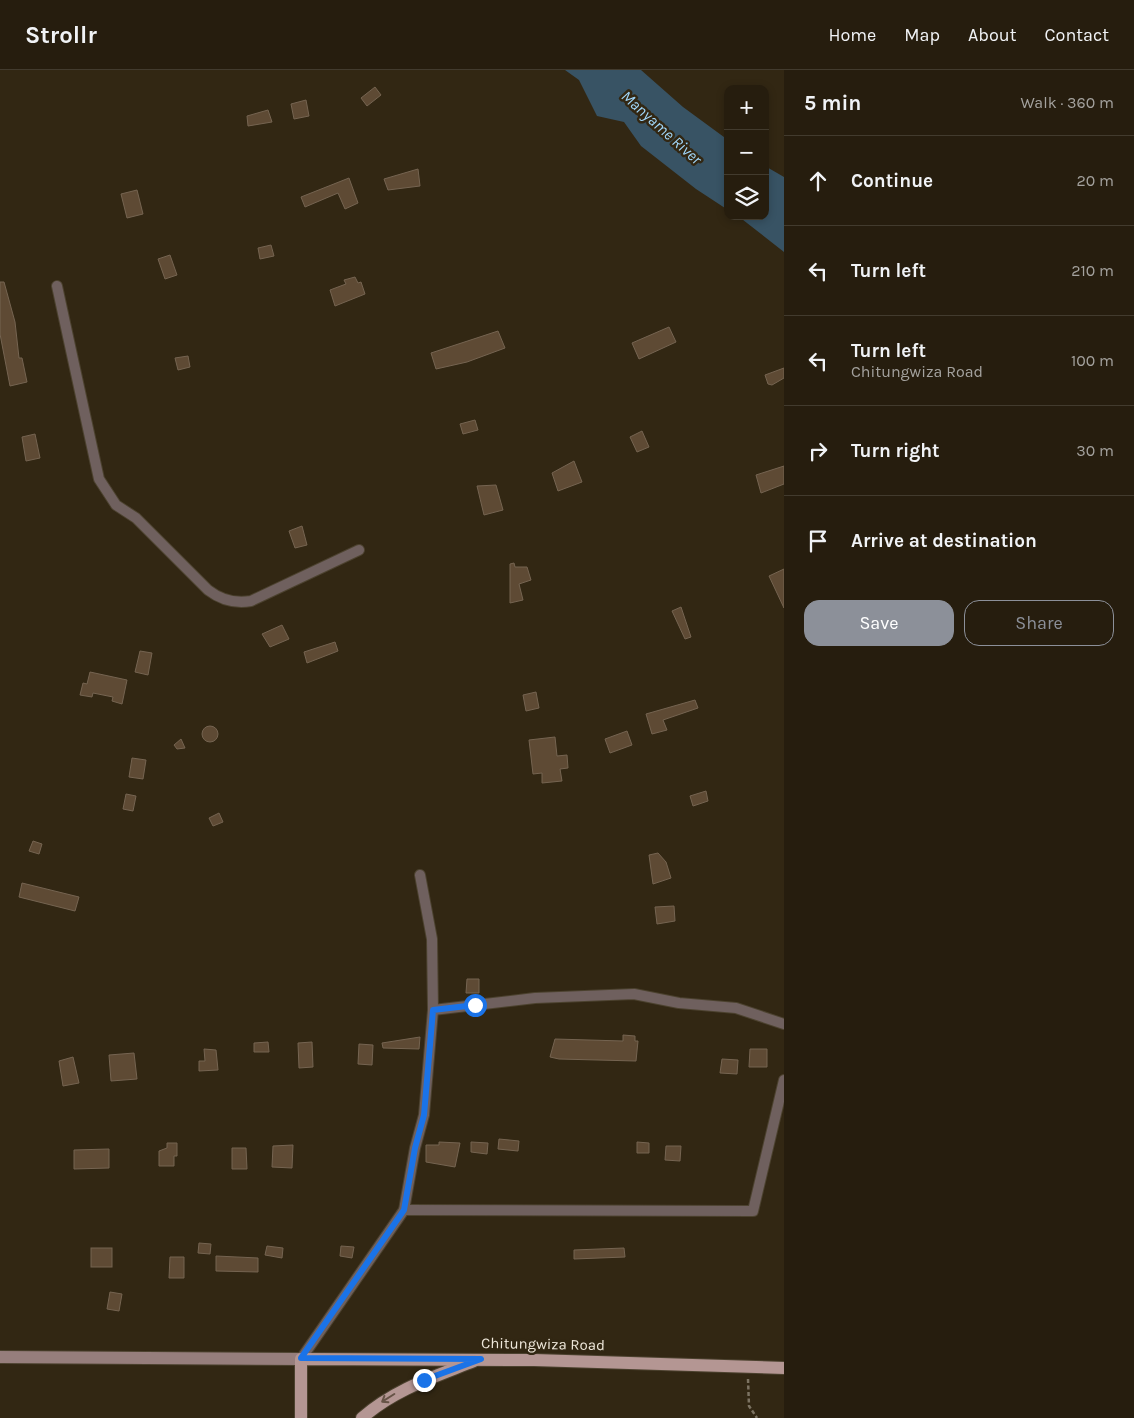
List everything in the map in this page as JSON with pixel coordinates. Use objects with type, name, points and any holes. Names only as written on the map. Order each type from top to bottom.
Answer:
[{"type":"main road","points":[[0,1357],[301,1358],[301,1418]]},
{"type":"main road","name":"Chitungwiza Road","points":[[301,1358],[481,1359],[784,1368]]},
{"type":"main road","points":[[362,1418],[401,1390],[481,1359]]},
{"type":"street","points":[[57,286],[99,479],[116,505],[136,518],[208,590],[232,602],[251,601],[359,550]]},
{"type":"street","points":[[301,1358],[404,1210],[415,1148],[424,1115],[433,1010],[432,939],[420,875]]},
{"type":"street","points":[[433,1010],[535,998],[634,994],[679,1003],[736,1008],[784,1024]]},
{"type":"street","points":[[404,1210],[753,1211],[784,1080]]},
{"type":"path","points":[[748,1367],[749,1406],[757,1418]]},
{"type":"water","name":"Manyame River","points":[[565,70],[641,70],[683,107],[724,137],[724,207],[696,189],[641,146],[624,122],[597,116],[579,80]]},
{"type":"water","points":[[769,168],[784,177],[784,252],[743,220],[769,220]]},
{"type":"building","points":[[375,87],[381,95],[367,106],[361,98]]},
{"type":"building","points":[[306,100],[309,116],[294,119],[291,104]]},
{"type":"building","points":[[268,110],[272,122],[248,126],[247,116]]},
{"type":"building","points":[[418,169],[420,186],[388,190],[384,179]]},
{"type":"building","points":[[349,178],[358,203],[345,209],[338,193],[305,207],[301,197]]},
{"type":"building","points":[[137,190],[143,214],[127,218],[121,194]]},
{"type":"building","points":[[271,245],[274,256],[260,259],[258,248]]},
{"type":"building","points":[[170,255],[177,275],[165,279],[158,259]]},
{"type":"building","points":[[355,277],[358,283],[361,282],[365,294],[335,306],[330,290],[346,284],[344,280]]},
{"type":"building","points":[[0,282],[4,282],[15,322],[19,358],[22,358],[27,382],[10,386],[0,334]]},
{"type":"building","points":[[669,327],[676,342],[639,359],[632,343]]},
{"type":"building","points":[[498,331],[505,348],[467,362],[436,369],[431,353]]},
{"type":"building","points":[[188,356],[190,367],[178,370],[175,358]]},
{"type":"building","points":[[784,368],[784,378],[772,385],[768,384],[765,375]]},
{"type":"building","points":[[475,420],[478,430],[463,434],[460,424]]},
{"type":"building","points":[[642,431],[649,447],[637,452],[630,437]]},
{"type":"building","points":[[35,434],[40,458],[26,461],[22,437]]},
{"type":"building","points":[[574,461],[582,482],[558,491],[552,473]]},
{"type":"building","points":[[784,466],[784,484],[761,493],[756,475]]},
{"type":"building","points":[[496,485],[503,510],[484,515],[477,486]]},
{"type":"building","points":[[302,526],[307,545],[295,548],[289,531]]},
{"type":"building","points":[[514,563],[515,567],[527,567],[531,580],[519,584],[523,600],[510,603],[510,564]]},
{"type":"building","points":[[784,569],[784,608],[769,576]]},
{"type":"building","points":[[681,607],[691,637],[685,639],[672,611]]},
{"type":"building","points":[[282,625],[289,639],[270,647],[262,634]]},
{"type":"building","points":[[335,642],[338,651],[307,663],[304,652]]},
{"type":"building","points":[[140,651],[152,653],[148,675],[135,672]]},
{"type":"building","points":[[90,672],[127,680],[122,704],[112,701],[113,697],[93,693],[92,697],[80,695],[83,683],[87,684]]},
{"type":"building","points":[[536,692],[539,708],[526,711],[523,695]]},
{"type":"building","points":[[695,700],[698,708],[663,720],[667,730],[652,734],[646,714]]},
{"type":"building","points":[[210,726],[218,734],[210,742],[202,734]]},
{"type":"building","points":[[627,731],[632,745],[610,753],[605,739]]},
{"type":"building","points":[[555,737],[557,756],[567,755],[568,768],[560,769],[562,781],[542,783],[542,773],[533,774],[529,740]]},
{"type":"building","points":[[181,739],[185,748],[177,749],[174,745]]},
{"type":"building","points":[[132,758],[146,760],[143,779],[129,777]]},
{"type":"building","points":[[706,791],[708,801],[693,806],[690,796]]},
{"type":"building","points":[[126,794],[136,796],[133,811],[123,809]]},
{"type":"building","points":[[219,813],[223,822],[213,826],[209,818]]},
{"type":"building","points":[[33,841],[42,844],[39,854],[29,851]]},
{"type":"building","points":[[658,853],[666,862],[671,878],[653,884],[649,855]]},
{"type":"building","points":[[22,883],[79,897],[75,911],[19,897]]},
{"type":"building","points":[[674,906],[675,921],[657,924],[655,907]]},
{"type":"building","points":[[467,979],[479,979],[479,993],[466,993]]},
{"type":"building","points":[[623,1035],[635,1036],[635,1041],[638,1041],[636,1061],[559,1059],[550,1057],[555,1039],[623,1041]]},
{"type":"building","points":[[420,1037],[419,1049],[383,1048],[382,1043]]},
{"type":"building","points":[[268,1042],[269,1052],[254,1052],[254,1043]]},
{"type":"building","points":[[312,1042],[313,1067],[299,1068],[298,1043]]},
{"type":"building","points":[[359,1044],[373,1045],[372,1065],[358,1064]]},
{"type":"building","points":[[204,1049],[216,1050],[218,1070],[199,1071],[199,1061],[205,1061]]},
{"type":"building","points":[[750,1049],[767,1049],[767,1067],[749,1067]]},
{"type":"building","points":[[134,1053],[137,1079],[111,1081],[109,1055]]},
{"type":"building","points":[[73,1057],[79,1083],[63,1086],[59,1061]]},
{"type":"building","points":[[722,1059],[738,1060],[737,1074],[720,1073]]},
{"type":"building","points":[[499,1139],[519,1141],[518,1151],[498,1149]]},
{"type":"building","points":[[439,1142],[460,1143],[455,1167],[426,1162],[426,1145],[439,1145]]},
{"type":"building","points":[[471,1142],[488,1143],[487,1154],[471,1152]]},
{"type":"building","points":[[637,1142],[649,1143],[649,1153],[637,1153]]},
{"type":"building","points":[[167,1143],[177,1143],[177,1156],[174,1156],[174,1166],[159,1166],[159,1151],[167,1148]]},
{"type":"building","points":[[293,1145],[292,1168],[272,1167],[273,1146]]},
{"type":"building","points":[[666,1146],[681,1146],[680,1161],[665,1160]]},
{"type":"building","points":[[232,1148],[246,1148],[247,1169],[232,1169]]},
{"type":"building","points":[[109,1149],[109,1168],[74,1169],[74,1150]]},
{"type":"building","points":[[199,1243],[211,1244],[210,1254],[198,1253]]},
{"type":"building","points":[[267,1246],[283,1248],[282,1258],[265,1255]]},
{"type":"building","points":[[341,1246],[354,1247],[352,1258],[340,1256]]},
{"type":"building","points":[[91,1248],[112,1248],[112,1267],[91,1267]]},
{"type":"building","points":[[624,1248],[625,1257],[574,1259],[574,1250]]},
{"type":"building","points":[[216,1256],[258,1258],[258,1272],[216,1271]]},
{"type":"building","points":[[170,1257],[184,1257],[184,1278],[169,1278]]},
{"type":"building","points":[[110,1292],[122,1294],[119,1311],[107,1309]]},
{"type":"route","points":[[424,1380],[481,1359],[301,1358],[404,1210],[415,1148],[424,1115],[433,1010],[475,1005]]}]
